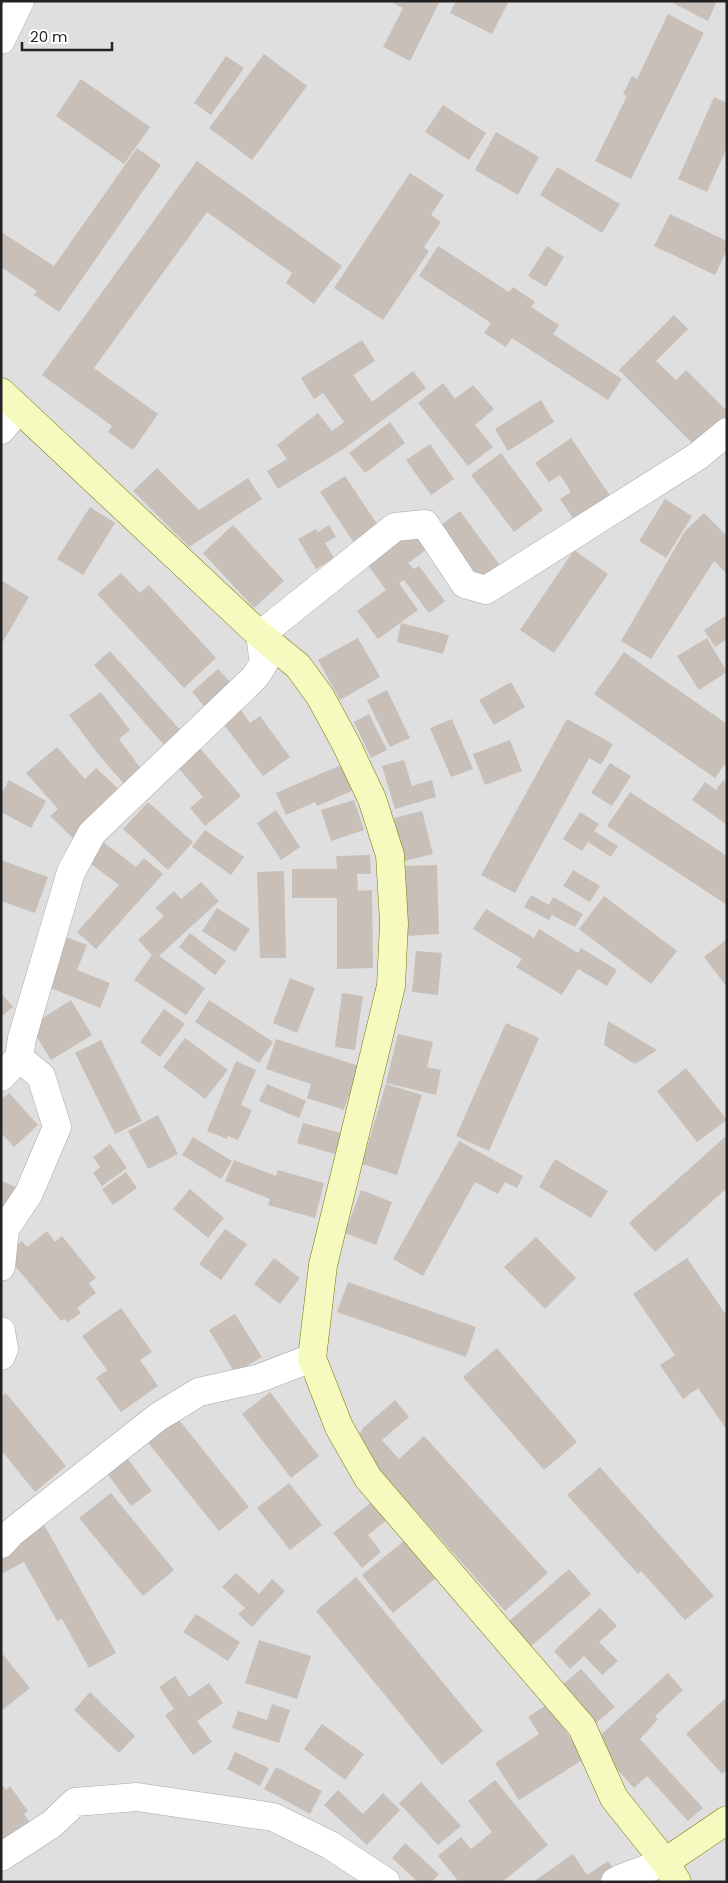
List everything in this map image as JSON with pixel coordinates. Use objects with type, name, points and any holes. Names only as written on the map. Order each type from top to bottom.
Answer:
[{"type":"street","points":[[1,40],[20,1]]},
{"type":"street","points":[[1,430],[10,401],[260,635],[298,666],[320,696],[346,744],[372,799],[390,855],[394,923],[391,986],[323,1265],[312,1358],[339,1427],[368,1478],[582,1727],[614,1798],[671,1872]]},
{"type":"street","points":[[260,635],[395,527],[425,524],[465,584],[486,590],[698,456],[727,432]]},
{"type":"street","points":[[1,1267],[5,1229],[29,1192],[57,1128],[41,1076],[10,1067],[22,1038],[71,872],[92,833],[255,677],[264,663],[260,635]]},
{"type":"street","points":[[1,1331],[4,1349],[1,1356]]},
{"type":"street","points":[[1,1544],[11,1533],[158,1417],[199,1392],[257,1379],[312,1358]]},
{"type":"street","points":[[1,1857],[52,1824],[75,1802],[137,1797],[273,1817],[330,1845],[386,1882]]},
{"type":"street","points":[[615,1882],[622,1878],[671,1872],[727,1820]]},
{"type":"shaded area","points":[[1,1],[727,1],[727,1882],[1,1882]]},
{"type":"building","points":[[394,1],[440,1],[410,61],[383,47],[403,8],[393,3]]},
{"type":"building","points":[[456,1],[509,1],[492,34],[450,13]]},
{"type":"building","points":[[674,1],[717,1],[708,21],[673,3]]},
{"type":"building","points":[[668,14],[704,33],[631,179],[595,161],[627,96],[623,94],[632,76],[637,79]]},
{"type":"building","points":[[264,54],[307,86],[252,160],[209,128]]},
{"type":"building","points":[[226,56],[244,68],[211,115],[194,103]]},
{"type":"building","points":[[81,79],[150,127],[124,164],[56,116]]},
{"type":"building","points":[[714,97],[727,103],[727,148],[707,192],[678,179]]},
{"type":"building","points":[[443,105],[486,133],[469,160],[425,132]]},
{"type":"building","points":[[496,132],[539,157],[518,195],[475,170]]},
{"type":"building","points":[[137,148],[161,165],[59,312],[34,295],[37,291],[1,267],[1,232],[54,266]]},
{"type":"building","points":[[197,161],[342,266],[314,304],[286,283],[292,273],[207,212],[94,368],[158,414],[133,450],[108,432],[112,426],[42,375]]},
{"type":"building","points":[[557,167],[620,204],[602,233],[540,195]]},
{"type":"building","points":[[410,173],[444,195],[431,215],[441,222],[424,247],[429,251],[383,320],[334,288]]},
{"type":"building","points":[[670,214],[727,241],[727,250],[715,275],[654,246]]},
{"type":"building","points":[[438,246],[509,292],[513,287],[535,302],[531,307],[559,325],[553,334],[622,379],[608,400],[512,338],[506,347],[484,333],[491,323],[419,276]]},
{"type":"building","points":[[547,246],[564,257],[546,287],[528,276]]},
{"type":"building","points":[[674,315],[688,329],[656,361],[676,380],[686,370],[727,411],[727,416],[696,447],[619,370]]},
{"type":"building","points":[[362,340],[375,361],[353,375],[372,402],[413,371],[426,388],[345,448],[278,489],[267,471],[287,459],[277,445],[318,413],[332,431],[344,422],[323,393],[314,399],[301,378]]},
{"type":"building","points":[[443,383],[455,399],[473,385],[494,409],[475,425],[493,447],[468,466],[418,403]]},
{"type":"building","points":[[541,400],[554,422],[508,451],[495,429]]},
{"type":"building","points":[[390,422],[405,443],[365,473],[349,453]]},
{"type":"building","points":[[571,438],[611,497],[575,521],[560,499],[571,492],[560,475],[549,482],[535,463]]},
{"type":"building","points":[[430,444],[454,479],[431,495],[406,460]]},
{"type":"building","points":[[501,453],[543,510],[514,532],[471,475]]},
{"type":"building","points":[[157,468],[199,510],[248,478],[262,499],[189,547],[133,491]]},
{"type":"building","points":[[345,476],[379,527],[354,543],[320,492]]},
{"type":"building","points":[[665,499],[692,516],[666,558],[639,541]]},
{"type":"building","points":[[90,507],[115,523],[83,575],[57,559]]},
{"type":"building","points":[[460,511],[499,564],[477,581],[438,527]]},
{"type":"building","points":[[704,513],[727,536],[727,574],[714,561],[651,659],[621,641],[685,531]]},
{"type":"building","points":[[233,525],[284,581],[254,608],[203,553]]},
{"type":"building","points":[[329,525],[336,537],[325,543],[334,558],[316,569],[298,539],[316,529],[318,532]]},
{"type":"building","points":[[411,529],[426,550],[408,563],[414,569],[419,566],[445,601],[429,613],[404,580],[399,583],[418,610],[378,639],[357,611],[386,590],[367,564]]},
{"type":"building","points":[[574,550],[608,574],[554,653],[520,630]]},
{"type":"building","points":[[121,573],[140,593],[149,585],[216,658],[184,688],[97,594]]},
{"type":"building","points":[[1,580],[29,597],[1,645]]},
{"type":"building","points":[[727,615],[727,639],[715,647],[704,630]]},
{"type":"building","points":[[401,623],[449,635],[443,654],[397,642]]},
{"type":"building","points":[[358,638],[380,677],[340,700],[318,660]]},
{"type":"building","points":[[707,638],[727,672],[699,690],[677,656]]},
{"type":"building","points":[[110,651],[182,732],[165,746],[94,665]]},
{"type":"building","points":[[624,652],[727,724],[727,761],[715,778],[594,694]]},
{"type":"building","points":[[218,669],[231,683],[205,707],[192,692]]},
{"type":"building","points":[[511,682],[525,707],[494,725],[479,700]]},
{"type":"building","points":[[387,690],[410,738],[390,747],[367,700]]},
{"type":"building","points":[[101,692],[130,730],[119,739],[142,770],[125,785],[98,754],[69,715]]},
{"type":"building","points":[[240,709],[250,723],[260,716],[290,757],[263,776],[222,722]]},
{"type":"building","points":[[369,714],[387,750],[371,758],[354,722]]},
{"type":"building","points":[[452,719],[473,769],[451,777],[430,728]]},
{"type":"building","points":[[567,719],[613,744],[601,765],[589,758],[515,893],[481,875]]},
{"type":"building","points":[[510,740],[522,771],[485,785],[473,754]]},
{"type":"building","points":[[198,746],[241,796],[205,826],[190,808],[203,797],[176,765]]},
{"type":"building","points":[[57,747],[85,779],[96,768],[122,792],[76,841],[50,816],[58,809],[26,773]]},
{"type":"building","points":[[404,760],[412,786],[432,780],[436,797],[395,809],[382,766]]},
{"type":"building","points":[[610,763],[631,776],[612,806],[591,793]]},
{"type":"building","points":[[341,765],[352,791],[317,806],[315,802],[286,815],[276,793]]},
{"type":"building","points":[[9,780],[46,801],[31,828],[1,812],[1,794]]},
{"type":"building","points":[[723,780],[727,783],[727,825],[692,800],[705,782],[716,790]]},
{"type":"building","points":[[630,792],[727,856],[727,905],[607,826]]},
{"type":"building","points":[[354,800],[364,830],[331,841],[321,810]]},
{"type":"building","points":[[148,802],[193,842],[168,870],[123,829]]},
{"type":"building","points":[[276,810],[300,847],[281,860],[257,823]]},
{"type":"building","points":[[422,811],[433,854],[405,861],[394,818]]},
{"type":"building","points":[[580,812],[599,824],[594,831],[618,846],[611,857],[588,842],[582,851],[563,839]]},
{"type":"building","points":[[205,830],[244,857],[231,875],[192,847]]},
{"type":"building","points":[[102,841],[136,867],[144,858],[163,874],[96,949],[77,932],[119,885],[87,861]]},
{"type":"building","points":[[370,855],[371,874],[357,874],[358,891],[372,890],[373,968],[337,969],[337,898],[292,898],[292,869],[337,869],[336,856]]},
{"type":"building","points":[[1,860],[48,877],[35,913],[1,901]]},
{"type":"building","points":[[437,865],[439,934],[406,936],[403,866]]},
{"type":"building","points":[[573,870],[600,886],[590,902],[563,886]]},
{"type":"building","points":[[284,871],[286,958],[260,958],[257,872]]},
{"type":"building","points":[[201,882],[219,901],[159,956],[205,988],[186,1015],[134,980],[152,955],[138,940],[164,916],[155,908],[174,891],[181,899]]},
{"type":"building","points":[[531,895],[549,905],[553,897],[583,914],[575,927],[552,915],[549,920],[524,907]]},
{"type":"building","points":[[604,896],[677,951],[651,984],[579,929]]},
{"type":"building","points":[[217,908],[250,929],[235,952],[202,931]]},
{"type":"building","points":[[486,909],[534,938],[539,929],[578,953],[581,948],[617,970],[607,986],[578,969],[562,995],[516,967],[522,959],[473,929]]},
{"type":"building","points":[[190,933],[226,961],[215,975],[179,947]]},
{"type":"building","points":[[66,937],[87,945],[77,970],[110,983],[100,1008],[46,986]]},
{"type":"building","points":[[727,939],[727,987],[704,957]]},
{"type":"building","points":[[416,951],[442,953],[438,995],[412,992]]},
{"type":"building","points":[[290,978],[315,988],[297,1033],[273,1023]]},
{"type":"building","points":[[1,993],[13,1007],[1,1017]]},
{"type":"building","points":[[342,993],[363,996],[355,1050],[335,1047]]},
{"type":"building","points":[[71,1000],[92,1035],[51,1060],[30,1026]]},
{"type":"building","points":[[209,1000],[273,1042],[259,1063],[195,1022]]},
{"type":"building","points":[[164,1009],[185,1024],[160,1057],[140,1042]]},
{"type":"building","points":[[608,1021],[657,1050],[635,1064],[604,1045]]},
{"type":"building","points":[[506,1023],[539,1038],[489,1151],[456,1136]]},
{"type":"building","points":[[398,1034],[433,1042],[427,1067],[441,1070],[436,1095],[386,1083]]},
{"type":"building","points":[[185,1038],[228,1070],[205,1099],[163,1067]]},
{"type":"building","points":[[276,1039],[359,1066],[344,1110],[307,1098],[311,1084],[266,1069]]},
{"type":"building","points":[[101,1040],[142,1121],[115,1134],[75,1053]]},
{"type":"building","points":[[236,1061],[256,1070],[241,1105],[252,1110],[238,1140],[228,1136],[227,1139],[207,1131]]},
{"type":"building","points":[[686,1068],[727,1120],[697,1142],[657,1091]]},
{"type":"building","points":[[267,1084],[306,1101],[299,1118],[259,1101]]},
{"type":"building","points":[[386,1084],[422,1095],[397,1175],[362,1164]]},
{"type":"building","points":[[9,1093],[38,1125],[14,1147],[1,1133],[1,1100]]},
{"type":"building","points":[[158,1115],[178,1154],[148,1169],[128,1131]]},
{"type":"building","points":[[303,1123],[341,1133],[335,1154],[297,1143]]},
{"type":"building","points":[[727,1135],[727,1188],[655,1252],[629,1223]]},
{"type":"building","points":[[193,1137],[232,1161],[221,1179],[182,1155]]},
{"type":"building","points":[[459,1141],[523,1176],[517,1188],[505,1182],[498,1194],[475,1182],[423,1276],[393,1259]]},
{"type":"building","points":[[110,1144],[127,1168],[102,1186],[93,1173],[100,1167],[93,1157]]},
{"type":"building","points":[[555,1159],[608,1191],[591,1218],[539,1187]]},
{"type":"building","points":[[234,1160],[276,1176],[278,1170],[324,1183],[315,1218],[268,1205],[270,1199],[225,1181]]},
{"type":"building","points":[[126,1172],[137,1188],[113,1205],[102,1189]]},
{"type":"building","points":[[1,1181],[19,1188],[10,1210],[1,1206]]},
{"type":"building","points":[[190,1189],[224,1218],[208,1238],[173,1209]]},
{"type":"building","points":[[361,1190],[392,1202],[376,1245],[345,1233]]},
{"type":"building","points":[[225,1229],[247,1244],[221,1280],[199,1264]]},
{"type":"building","points":[[47,1231],[55,1242],[62,1236],[96,1278],[89,1283],[96,1293],[77,1308],[81,1313],[68,1322],[65,1319],[61,1321],[11,1261],[10,1251],[22,1241],[27,1247]]},
{"type":"building","points":[[536,1237],[576,1278],[545,1309],[504,1267]]},
{"type":"building","points":[[274,1258],[300,1278],[280,1304],[254,1284]]},
{"type":"building","points":[[687,1258],[727,1316],[727,1430],[698,1388],[683,1399],[660,1365],[675,1355],[633,1294]]},
{"type":"building","points":[[348,1282],[476,1327],[466,1357],[337,1312]]},
{"type":"building","points":[[121,1308],[152,1352],[140,1360],[158,1386],[121,1412],[96,1378],[107,1370],[82,1336]]},
{"type":"building","points":[[235,1314],[262,1357],[235,1373],[209,1330]]},
{"type":"building","points":[[497,1348],[577,1442],[544,1470],[463,1377]]},
{"type":"building","points":[[270,1392],[319,1456],[291,1478],[242,1414]]},
{"type":"building","points":[[6,1393],[66,1466],[35,1492],[1,1450],[1,1397]]},
{"type":"building","points":[[395,1400],[409,1417],[382,1440],[399,1459],[424,1436],[548,1573],[505,1611],[364,1453],[359,1436],[362,1429]]},
{"type":"building","points":[[175,1415],[249,1507],[219,1531],[145,1439]]},
{"type":"building","points":[[125,1455],[152,1491],[131,1506],[104,1469]]},
{"type":"building","points":[[600,1467],[714,1596],[685,1620],[641,1571],[638,1574],[567,1495]]},
{"type":"building","points":[[289,1483],[322,1525],[290,1550],[257,1508]]},
{"type":"building","points":[[111,1493],[174,1570],[143,1596],[79,1518]]},
{"type":"building","points":[[374,1500],[389,1518],[368,1535],[381,1552],[362,1568],[333,1533]]},
{"type":"building","points":[[42,1521],[116,1653],[89,1668],[62,1619],[57,1621],[24,1562],[1,1574],[1,1552]]},
{"type":"building","points":[[405,1540],[436,1578],[393,1613],[362,1575]]},
{"type":"building","points":[[569,1569],[591,1594],[530,1647],[508,1622]]},
{"type":"building","points":[[236,1573],[259,1594],[272,1579],[285,1591],[252,1627],[238,1614],[245,1608],[222,1587]]},
{"type":"building","points":[[356,1577],[483,1731],[442,1765],[316,1611]]},
{"type":"building","points":[[600,1608],[617,1626],[599,1642],[618,1661],[602,1675],[584,1656],[570,1669],[554,1651]]},
{"type":"building","points":[[196,1614],[240,1642],[228,1661],[183,1632]]},
{"type":"building","points":[[259,1640],[311,1656],[297,1699],[245,1683]]},
{"type":"building","points":[[1,1652],[30,1688],[1,1711]]},
{"type":"building","points":[[581,1669],[615,1707],[596,1723],[562,1685]]},
{"type":"building","points":[[668,1673],[683,1690],[655,1716],[658,1719],[640,1739],[703,1808],[688,1821],[647,1776],[634,1788],[593,1742]]},
{"type":"building","points":[[175,1676],[189,1697],[209,1683],[223,1703],[197,1721],[212,1742],[193,1755],[165,1715],[174,1709],[159,1687]]},
{"type":"building","points":[[90,1692],[135,1736],[119,1753],[74,1710]]},
{"type":"building","points":[[727,1697],[727,1770],[722,1774],[686,1734]]},
{"type":"building","points":[[272,1704],[290,1710],[279,1743],[232,1728],[238,1711],[267,1720]]},
{"type":"building","points":[[548,1704],[584,1759],[519,1800],[495,1763],[539,1734],[528,1717]]},
{"type":"building","points":[[322,1724],[364,1754],[345,1780],[304,1749]]},
{"type":"building","points":[[235,1752],[269,1768],[260,1786],[227,1769]]},
{"type":"building","points":[[276,1767],[322,1791],[310,1814],[264,1789]]},
{"type":"building","points":[[495,1780],[548,1845],[502,1882],[459,1882],[438,1856],[461,1837],[471,1849],[492,1832],[468,1801]]},
{"type":"building","points":[[421,1782],[461,1826],[438,1845],[399,1803]]},
{"type":"building","points":[[1,1784],[6,1790],[10,1786],[28,1811],[24,1814],[32,1825],[1,1848]]},
{"type":"building","points":[[338,1790],[363,1814],[383,1793],[400,1810],[367,1845],[324,1805]]},
{"type":"building","points":[[405,1843],[439,1874],[432,1882],[418,1882],[392,1858]]},
{"type":"building","points":[[573,1854],[587,1875],[608,1861],[616,1872],[602,1882],[533,1882]]}]
